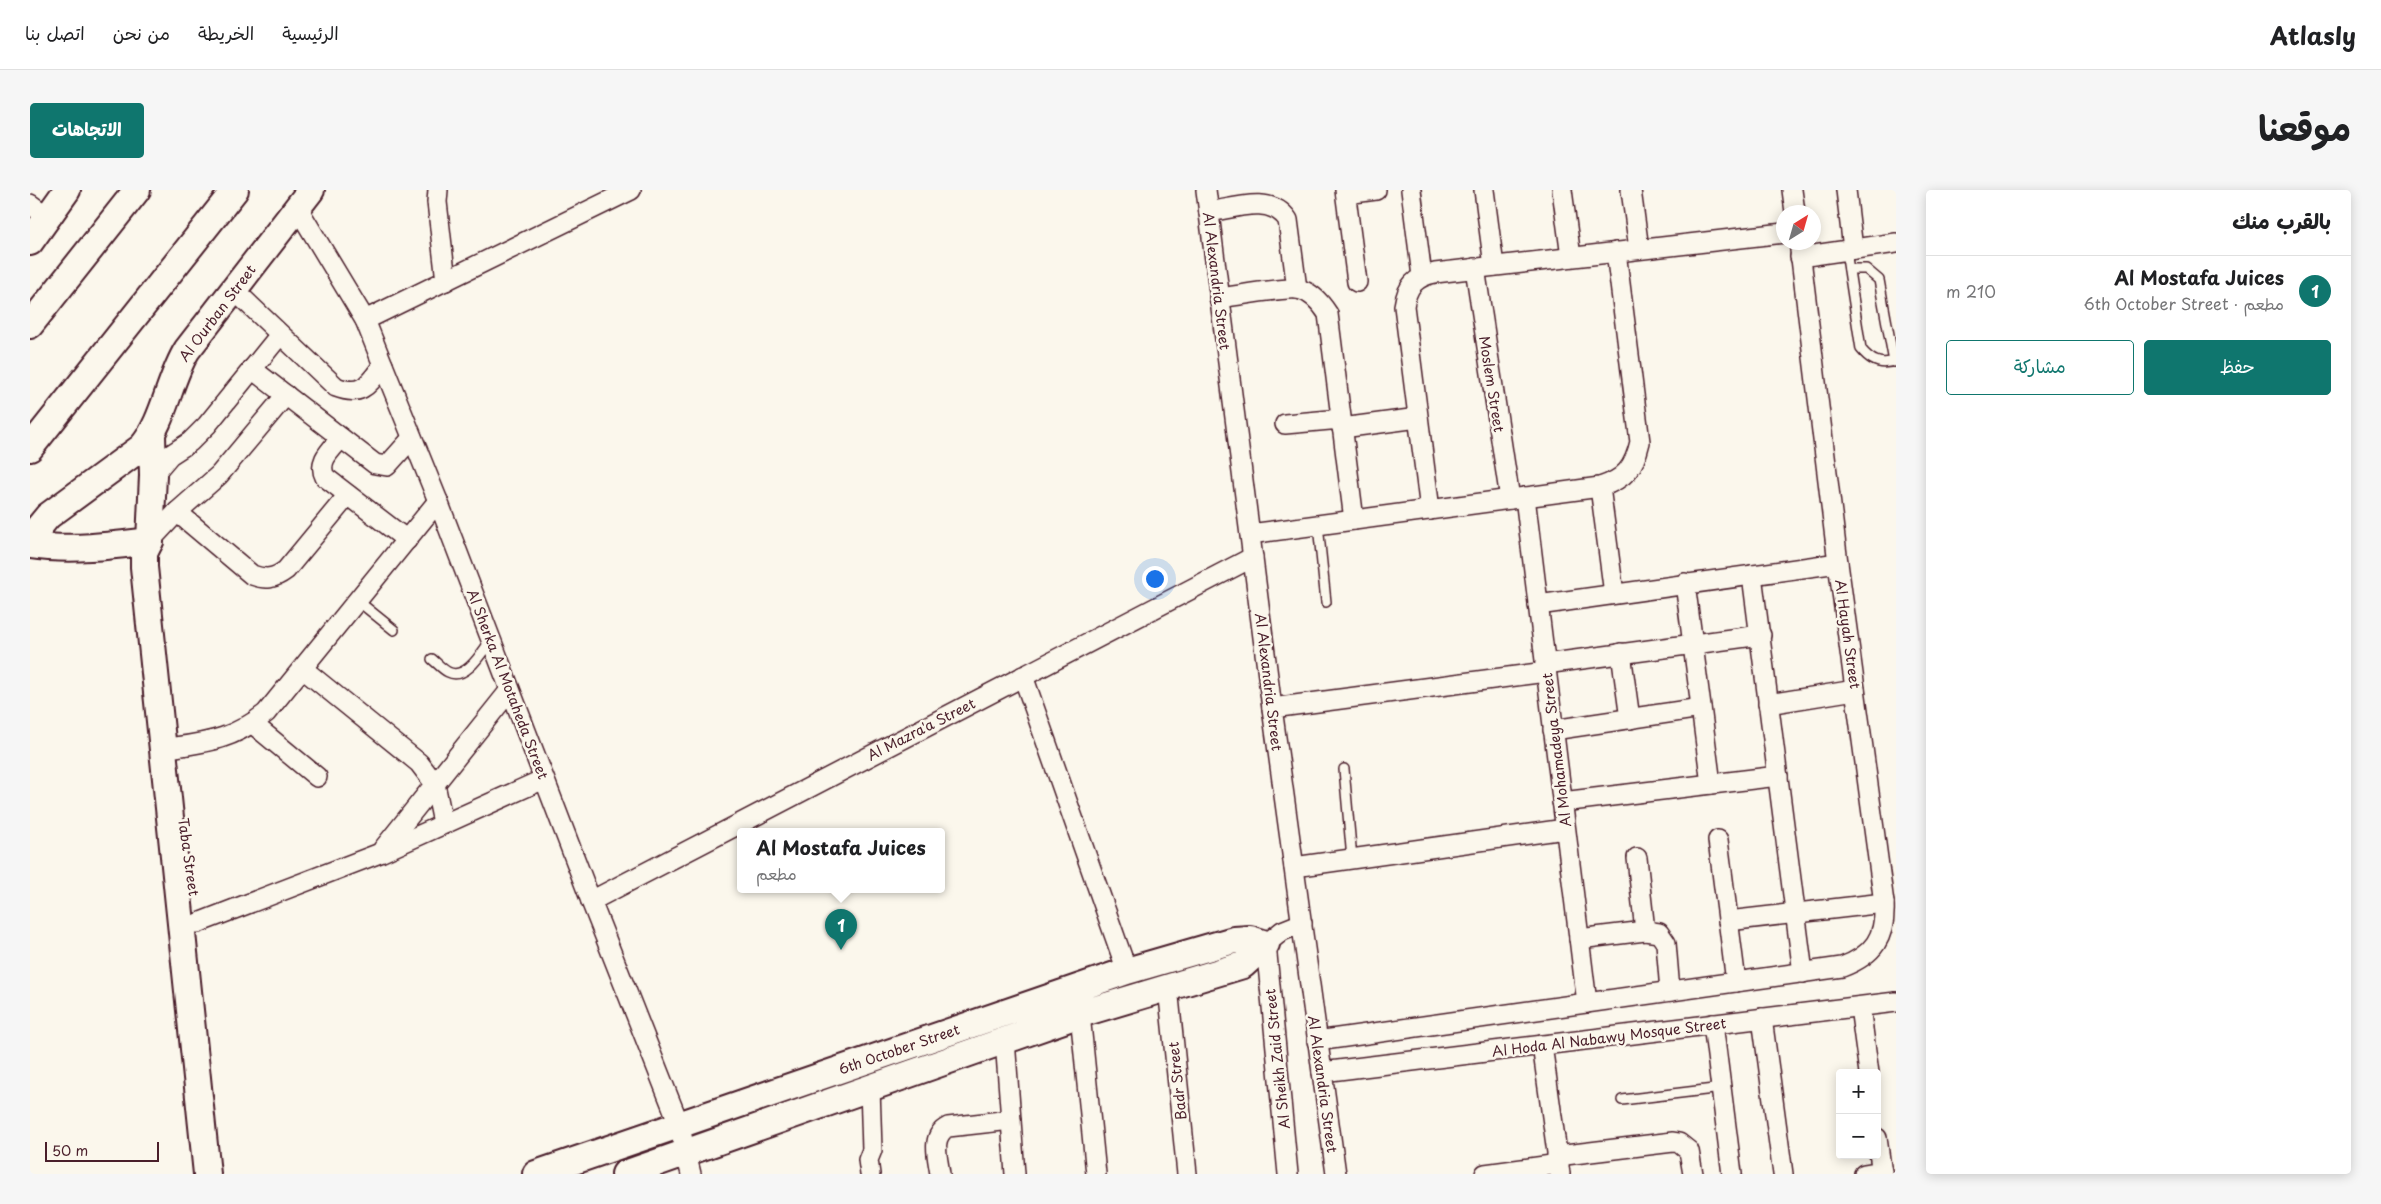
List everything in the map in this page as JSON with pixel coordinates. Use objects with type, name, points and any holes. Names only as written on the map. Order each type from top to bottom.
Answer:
[{"type":"street","points":[[30,242],[39,210],[68,190]]},
{"type":"street","points":[[30,325],[136,190]]},
{"type":"street","points":[[30,448],[235,190]]},
{"type":"street","points":[[438,190],[437,202],[446,281]]},
{"type":"street","points":[[364,320],[631,190]]},
{"type":"street","name":"Al Alexandria Street","points":[[1206,190],[1272,708],[1336,1174]]},
{"type":"street","points":[[1357,282],[1346,192],[1376,190]]},
{"type":"street","points":[[1411,190],[1422,276]]},
{"type":"street","points":[[1485,190],[1494,266]]},
{"type":"street","points":[[1562,190],[1571,257]]},
{"type":"street","points":[[1632,190],[1639,249]]},
{"type":"street","points":[[1792,190],[1794,205]]},
{"type":"street","points":[[1846,190],[1849,256]]},
{"type":"street","name":"Al Ourban Street","points":[[150,541],[102,547],[52,548],[30,544],[34,533],[48,516],[142,447],[152,436],[182,358],[304,198]]},
{"type":"street","name":"Al Sherka Al Motaheda Street","points":[[304,198],[364,320],[438,501],[590,901],[679,1124],[688,1164]]},
{"type":"street","points":[[1209,212],[1264,204],[1282,211],[1288,220],[1297,289]]},
{"type":"street","points":[[1430,510],[1404,306],[1406,294],[1412,283],[1422,276],[1475,268],[1776,234]]},
{"type":"street","points":[[1799,250],[1849,256],[1896,243]]},
{"type":"street","name":"Al Hayah Street","points":[[1799,250],[1885,919],[1881,936],[1872,950],[1858,961],[1842,967],[1803,973]]},
{"type":"street","points":[[1250,534],[1600,488],[1615,482],[1628,472],[1637,458],[1640,442],[1616,252]]},
{"type":"street","name":"Moslem Street","points":[[1475,268],[1517,498]]},
{"type":"street","points":[[1219,298],[1297,289],[1310,294],[1320,302],[1328,314],[1354,520]]},
{"type":"street","points":[[234,290],[279,336],[336,386],[356,391],[366,387],[383,366]]},
{"type":"street","points":[[153,475],[170,456],[207,425],[279,336]]},
{"type":"street","points":[[252,369],[381,467],[392,463],[412,438]]},
{"type":"street","points":[[150,541],[178,512],[219,475],[286,395]]},
{"type":"street","points":[[1286,424],[1342,423],[1418,418]]},
{"type":"street","name":"Taba Street","points":[[152,436],[153,475],[150,541],[144,554],[144,567],[207,1174]]},
{"type":"street","points":[[341,438],[324,458],[322,471],[326,477],[407,540]]},
{"type":"street","points":[[1600,488],[1614,594]]},
{"type":"street","points":[[178,512],[252,574],[264,579],[276,577],[286,570],[348,494]]},
{"type":"street","name":"Al Mohamadeya Street","points":[[1517,498],[1538,605],[1587,1003]]},
{"type":"street","points":[[175,746],[210,742],[233,735],[254,724],[277,702],[438,501]]},
{"type":"street","name":"Taba Street","points":[[150,541],[156,550],[159,564],[175,746],[198,923],[224,1174]]},
{"type":"street","name":"Al Mazra'a Street","points":[[590,901],[1253,557]]},
{"type":"street","points":[[1538,605],[1838,562]]},
{"type":"street","points":[[1318,1041],[1803,973],[1752,574]]},
{"type":"street","points":[[1685,583],[1711,784]]},
{"type":"street","points":[[1272,708],[1546,668],[1621,653],[1761,635]]},
{"type":"street","points":[[1621,653],[1630,719]]},
{"type":"street","points":[[303,669],[419,763],[434,784],[443,824]]},
{"type":"street","points":[[1023,676],[1126,971]]},
{"type":"street","points":[[380,853],[510,690]]},
{"type":"street","points":[[1768,704],[1855,690]]},
{"type":"street","points":[[1553,730],[1701,708]]},
{"type":"street","points":[[254,724],[318,778]]},
{"type":"street","points":[[1562,802],[1778,776]]},
{"type":"street","points":[[198,923],[380,853],[544,779]]},
{"type":"street","points":[[1294,867],[1565,829]]},
{"type":"street","points":[[1718,840],[1736,982]]},
{"type":"street","points":[[1637,858],[1646,931]]},
{"type":"street","points":[[1728,921],[1884,903]]},
{"type":"street","name":"6th October Street","points":[[625,1174],[688,1164],[870,1088],[1080,1014],[1243,965],[1282,931],[1302,923]]},
{"type":"street","points":[[1579,939],[1646,931],[1659,933],[1666,943],[1670,991]]},
{"type":"street","name":"6th October Street","points":[[536,1174],[1126,971],[1234,940],[1250,939],[1266,944]]},
{"type":"street","name":"Al Sheikh Zaid Street","points":[[1266,944],[1288,1174]]},
{"type":"street","name":"Badr Street","points":[[1168,987],[1187,1174]]},
{"type":"street","name":"Al Hoda Al Nabawy Mosque Street","points":[[1322,1072],[1896,1002]]},
{"type":"street","points":[[1860,1007],[1868,1069]]},
{"type":"street","points":[[1080,1014],[1096,1174]]},
{"type":"street","points":[[1762,1018],[1783,1174]]},
{"type":"street","points":[[1713,1024],[1732,1174]]},
{"type":"street","points":[[1005,1040],[1015,1174]]},
{"type":"street","points":[[1542,1045],[1559,1165]]},
{"type":"street","points":[[870,1088],[872,1150],[868,1160],[870,1174]]},
{"type":"street","points":[[940,1174],[936,1142],[942,1130],[948,1127],[1011,1120]]},
{"type":"street","points":[[1485,1174],[1559,1165],[1673,1142],[1679,1143],[1689,1151],[1694,1174]]},
{"type":"street","points":[[1876,1159],[1876,1173]]},
{"type":"lane","points":[[1849,256],[1879,280],[1895,361],[1881,364],[1869,359],[1861,349],[1849,256]]},
{"type":"lane","points":[[1318,525],[1326,602]]},
{"type":"lane","points":[[358,601],[394,630]]},
{"type":"lane","points":[[432,659],[449,672],[457,674],[471,666],[491,640]]},
{"type":"lane","points":[[1344,769],[1352,860]]},
{"type":"lane","points":[[1622,1100],[1722,1088]]},
{"type":"place","name":"Al Mostafa Juices","points":[[841,950]]}]
